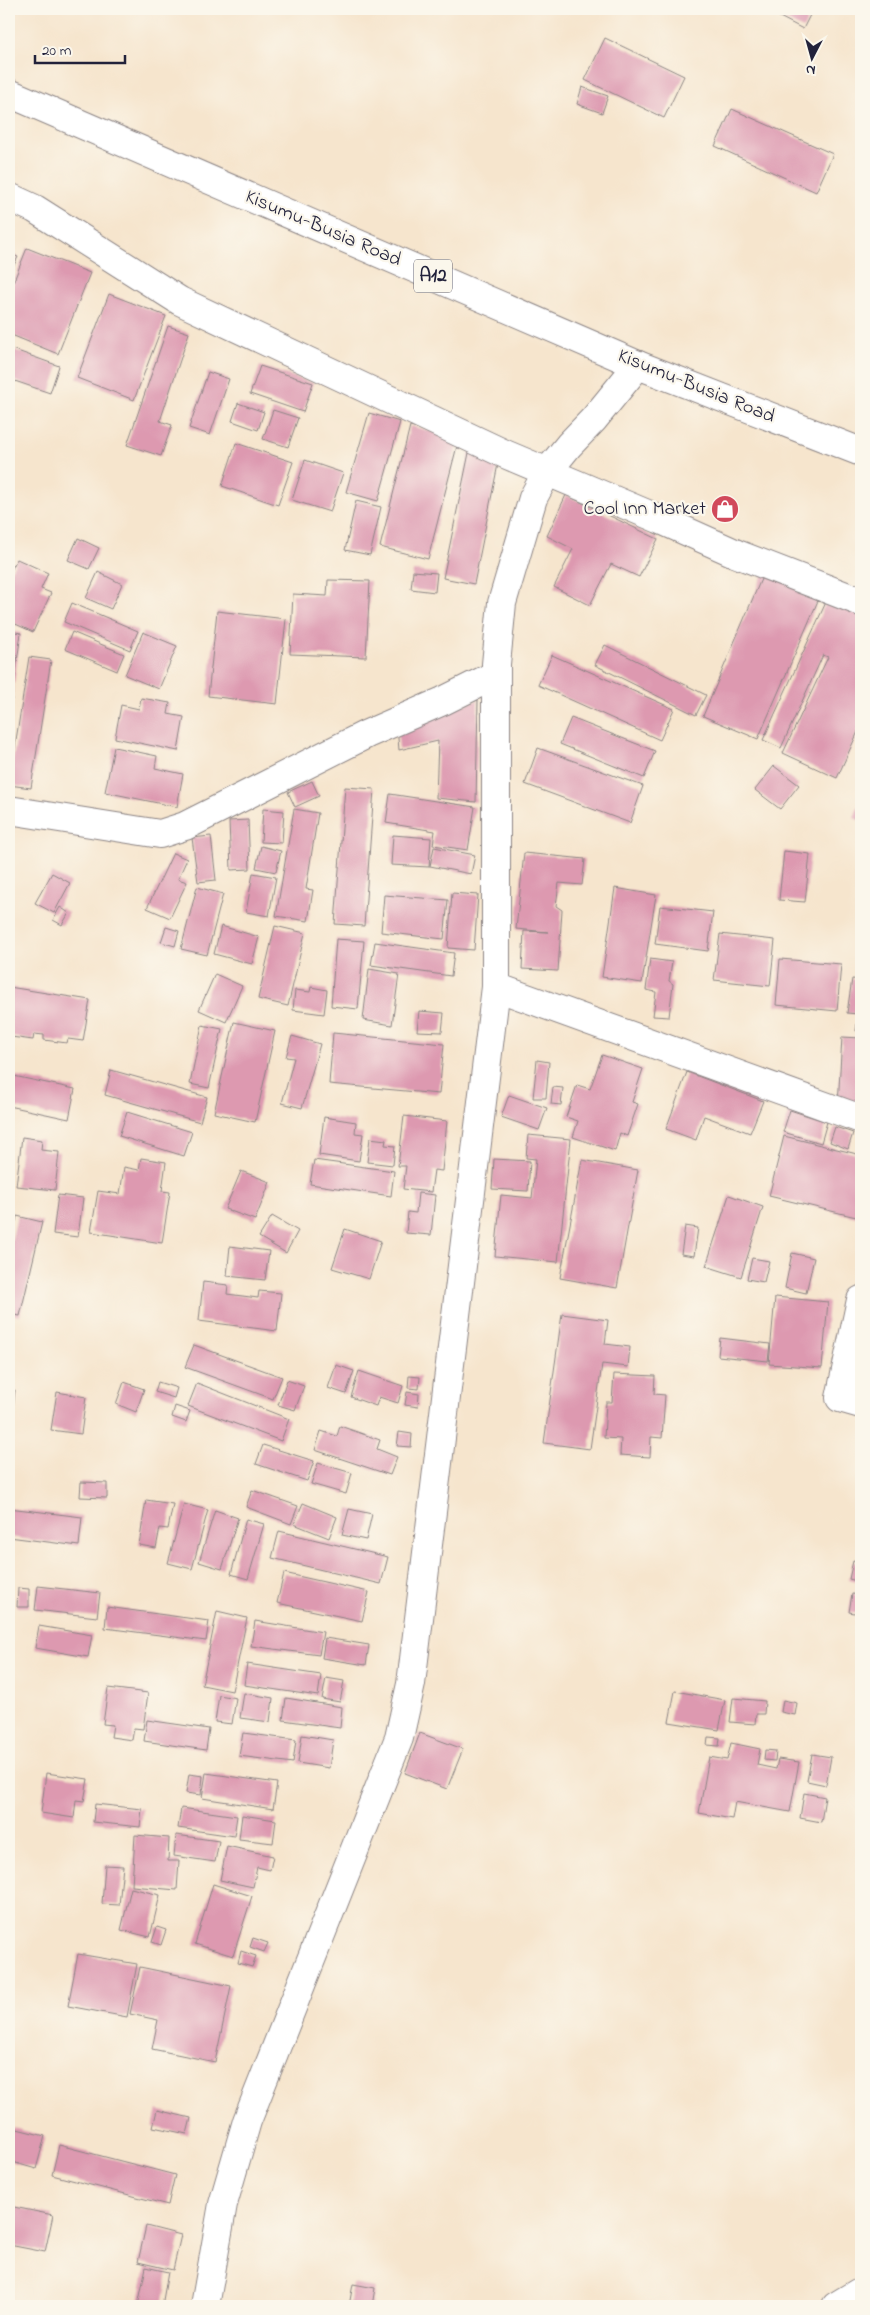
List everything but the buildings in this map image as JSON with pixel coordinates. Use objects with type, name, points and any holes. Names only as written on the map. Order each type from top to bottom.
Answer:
[{"type":"main road","name":"Kisumu-Busia Road","points":[[9,93],[638,365],[861,452]]},
{"type":"main road","points":[[9,197],[34,209],[180,301],[505,454],[659,518],[737,554],[861,602]]},
{"type":"main road","points":[[205,2306],[223,2204],[247,2121],[401,1729],[411,1684],[496,987],[496,664],[501,612],[533,498],[548,472],[638,365]]},
{"type":"main road","points":[[9,810],[160,834],[185,826],[367,734],[443,701],[487,679]]},
{"type":"main road","points":[[496,987],[861,1119]]},
{"type":"main road","points":[[861,1300],[840,1398],[861,1404]]},
{"type":"main road","points":[[836,2306],[861,2291]]},
{"type":"place","name":"Cool Inn Market","points":[[725,509]]}]
